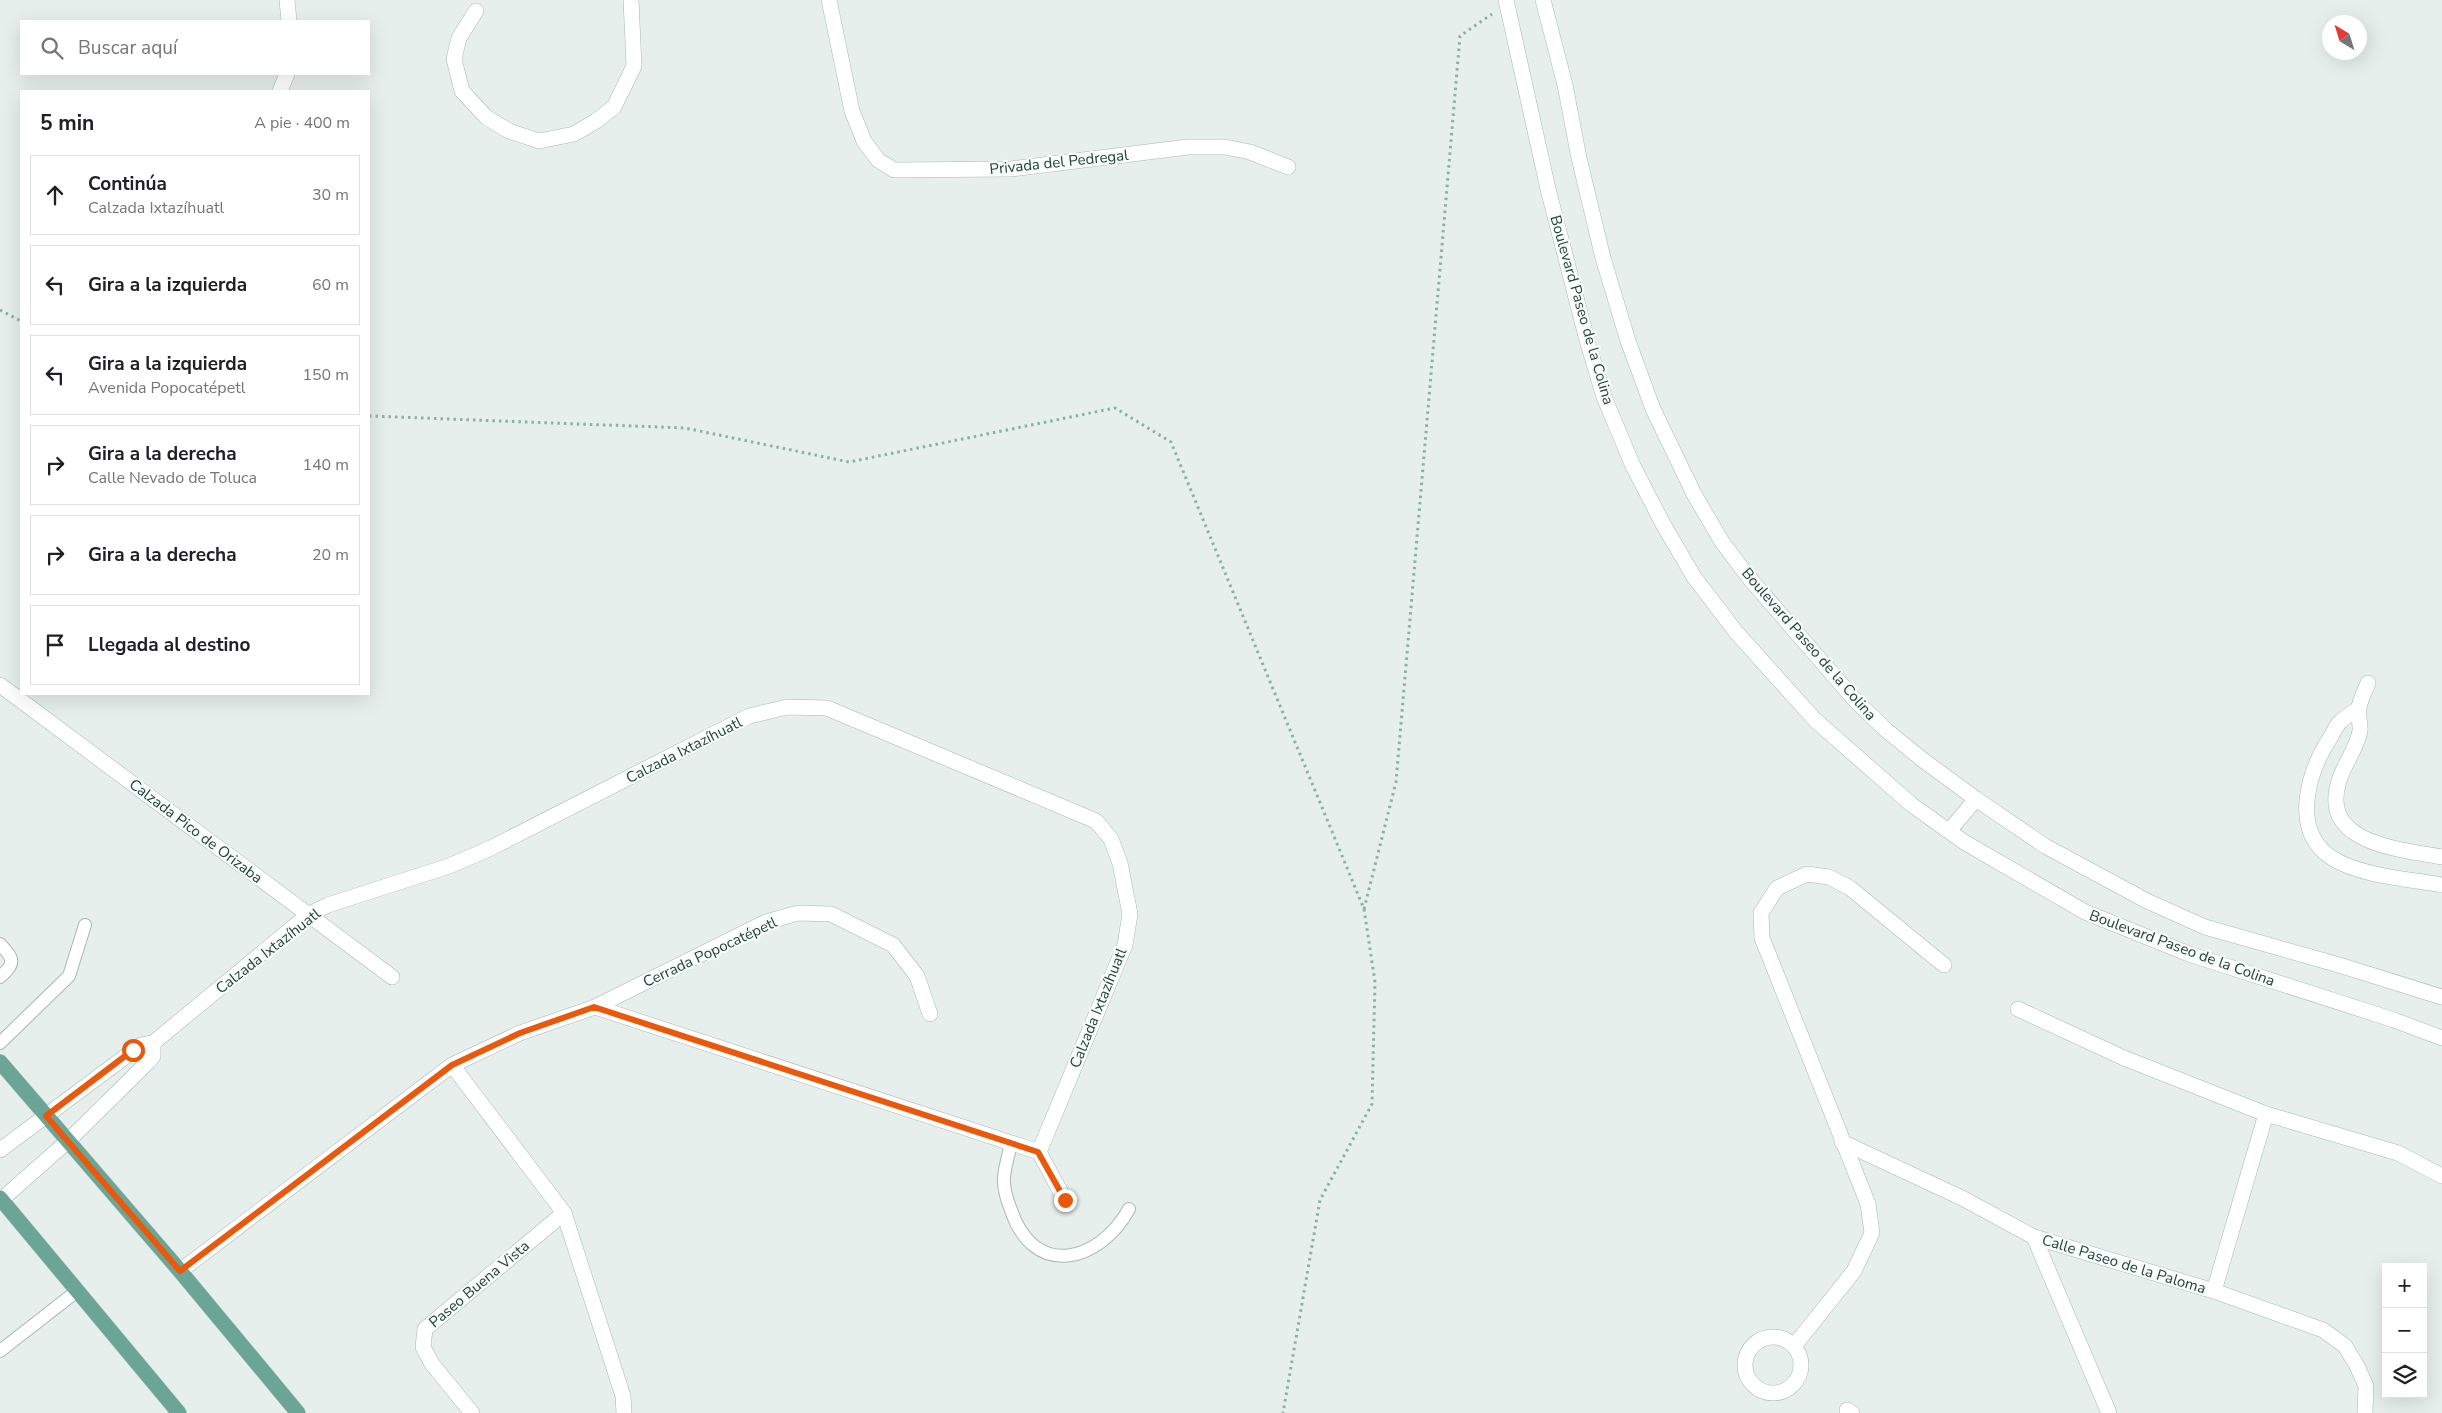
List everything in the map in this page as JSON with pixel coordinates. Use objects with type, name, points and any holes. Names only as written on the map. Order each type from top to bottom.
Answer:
[{"type":"main road","points":[[0,1062],[180,1271],[298,1413]]},
{"type":"main road","points":[[1,1200],[179,1413]]},
{"type":"street","points":[[287,0],[290,20]]},
{"type":"street","points":[[476,11],[459,38],[454,59],[462,91],[486,117],[509,131],[539,141],[574,134],[596,121],[614,107],[634,66],[631,0]]},
{"type":"street","name":"Privada del Pedregal","points":[[830,0],[855,118],[864,141],[878,160],[894,170],[1011,169],[1188,147],[1224,147],[1250,152],[1288,167]]},
{"type":"street","name":"Boulevard Paseo de la Colina","points":[[1543,0],[1565,85],[1591,214],[1615,301],[1653,408],[1694,494],[1722,542],[1750,579],[1855,700],[1886,730],[1976,799],[2045,846],[2147,901],[2205,927],[2339,965],[2442,997]]},
{"type":"street","name":"Boulevard Paseo de la Colina","points":[[1506,2],[1548,188],[1587,340],[1604,397],[1633,466],[1663,524],[1694,577],[1736,632],[1815,720],[1912,805],[1949,831],[2084,912],[2189,954],[2394,1020],[2442,1038]]},
{"type":"street","points":[[280,90],[287,75]]},
{"type":"street","points":[[2368,683],[2358,709],[2360,731],[2339,781],[2335,800],[2343,822],[2346,827],[2361,837],[2391,847],[2442,857]]},
{"type":"street","name":"Calzada Pico de Orizaba","points":[[0,685],[392,977]]},
{"type":"street","name":"Calzada Ixtazíhuatl","points":[[0,1150],[141,1044],[153,1043],[308,915],[328,905],[449,866],[491,848],[749,716],[787,707],[827,708],[1096,822],[1111,839],[1120,863],[1130,914],[1125,945],[1038,1152]]},
{"type":"street","points":[[2358,709],[2340,722],[2318,756],[2308,785],[2306,813],[2313,837],[2320,849],[2333,859],[2360,870],[2442,885]]},
{"type":"street","points":[[1949,831],[1976,799]]},
{"type":"street","points":[[1794,1346],[1854,1270],[1872,1232],[1868,1204],[1762,938],[1762,914],[1777,888],[1807,874],[1829,876],[1850,888],[1944,965]]},
{"type":"street","name":"Cerrada Popocatépetl","points":[[180,1271],[452,1065],[520,1033],[594,1007],[766,922],[798,913],[831,914],[893,945],[917,976],[930,1014]]},
{"type":"street","points":[[594,1007],[1038,1152],[1065,1200]]},
{"type":"street","points":[[2018,1009],[2124,1058],[2266,1114],[2398,1153],[2442,1176]]},
{"type":"street","points":[[1,1200],[68,1141],[153,1056],[153,1043]]},
{"type":"street","points":[[452,1065],[564,1213],[623,1396],[624,1413]]},
{"type":"street","points":[[2214,1291],[2266,1114]]},
{"type":"street","name":"Calle Paseo de la Paloma","points":[[1842,1142],[1962,1198],[2034,1237],[2214,1291],[2323,1330],[2345,1346],[2366,1386],[2365,1413]]},
{"type":"street","name":"Paseo Buena Vista","points":[[472,1413],[432,1364],[423,1347],[425,1329],[564,1213]]},
{"type":"street","points":[[2034,1237],[2109,1413]]},
{"type":"lane","points":[[0,1043],[69,976],[85,925]]},
{"type":"lane","points":[[0,944],[10,955],[12,963],[10,968],[0,978]]},
{"type":"lane","points":[[1012,1144],[1003,1178],[1006,1197],[1014,1222],[1026,1239],[1037,1249],[1062,1257],[1082,1254],[1107,1238],[1129,1209]]},
{"type":"lane","points":[[0,1351],[77,1291]]},
{"type":"path","points":[[1364,909],[1396,782],[1460,36],[1506,2]]},
{"type":"path","points":[[0,310],[20,320]]},
{"type":"path","points":[[370,416],[685,428],[849,462],[1115,408],[1171,442],[1364,909],[1375,982],[1372,1104],[1320,1200],[1283,1413]]},
{"type":"route","points":[[133,1050],[46,1116],[180,1271],[452,1065],[520,1033],[594,1007],[1038,1152],[1065,1200]]}]
